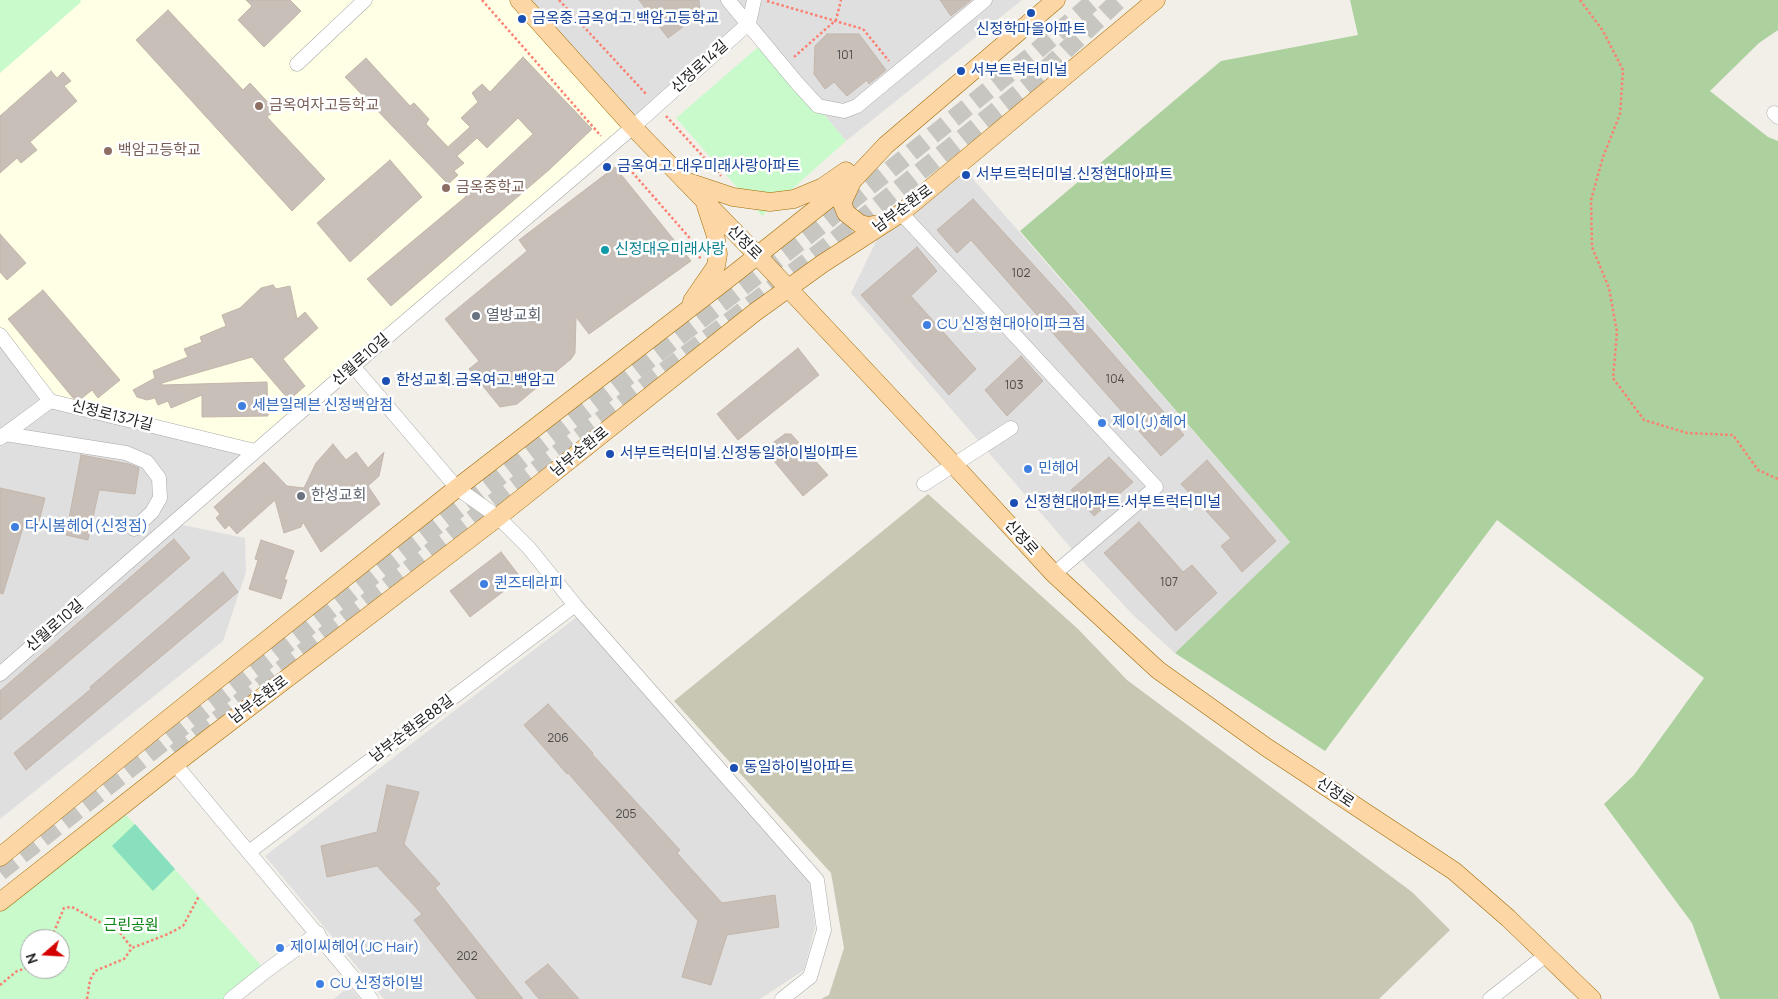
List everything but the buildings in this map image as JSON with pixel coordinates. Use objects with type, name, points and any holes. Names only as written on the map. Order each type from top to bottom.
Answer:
[{"type":"main road","name":"신정로","points":[[519,0],[633,127],[757,255],[1054,574],[1158,670],[1266,747],[1454,871],[1508,918],[1592,999]]},
{"type":"main road","points":[[0,857],[457,488],[681,316],[855,178],[886,145],[1056,0]]},
{"type":"main road","name":"남부순환로","points":[[0,902],[175,764],[498,517],[754,313],[822,264],[901,213],[1156,0]]},
{"type":"main road","points":[[684,181],[733,197],[752,201],[770,202],[794,199],[823,187],[886,145]]},
{"type":"main road","points":[[855,178],[842,203],[846,213],[860,224],[868,226],[885,223]]},
{"type":"main road","points":[[681,316],[713,271],[717,260],[718,244],[706,203]]},
{"type":"street","points":[[297,64],[365,0]]},
{"type":"street","points":[[728,0],[818,106],[844,111],[857,106],[986,0]]},
{"type":"street","points":[[749,23],[754,0]]},
{"type":"street","name":"신정로14길","points":[[633,127],[749,23]]},
{"type":"street","name":"신월로10길","points":[[3,667],[633,127]]},
{"type":"street","points":[[901,213],[1156,487],[1054,574]]},
{"type":"street","name":"신정로13가길","points":[[0,335],[50,401],[255,451]]},
{"type":"street","points":[[353,366],[457,488],[498,517],[528,548],[575,605],[817,880],[824,930],[810,978],[782,999]]},
{"type":"street","points":[[2,436],[50,401]]},
{"type":"street","points":[[924,484],[1011,428]]},
{"type":"street","points":[[2,436],[126,453],[147,462],[159,478],[160,498],[152,512],[134,529]]},
{"type":"street","name":"남부순환로88길","points":[[249,852],[575,605]]},
{"type":"street","points":[[175,764],[318,933],[371,999]]},
{"type":"street","points":[[231,999],[266,970],[318,933]]},
{"type":"street","points":[[1490,999],[1546,954]]},
{"type":"path","points":[[763,0],[863,29],[898,72]]},
{"type":"path","points":[[784,66],[836,20],[842,0]]},
{"type":"path","points":[[1580,0],[1603,31],[1623,70],[1620,114],[1603,157],[1591,200],[1592,247],[1609,288],[1617,332],[1613,378],[1644,420],[1688,433],[1733,435],[1758,470],[1778,479]]},
{"type":"path","points":[[87,999],[90,980],[95,971],[124,959],[132,948],[183,926],[199,896]]},
{"type":"path","points":[[54,929],[64,908],[72,907],[107,926],[117,929],[132,948]]},
{"type":"path","points":[[0,985],[20,970]]},
{"type":"shaded area","points":[[80,0],[519,0],[633,127],[255,451],[50,401],[0,335],[0,73],[81,2]]},
{"type":"shaded area","points":[[519,0],[1022,0],[846,141],[749,24],[633,127]]},
{"type":"shaded area","points":[[960,164],[1290,542],[1175,653],[1133,615],[1077,555],[851,293],[885,223]]},
{"type":"shaded area","points":[[0,335],[255,451],[173,523],[245,538],[246,572],[223,641],[0,819]]},
{"type":"shaded area","points":[[928,494],[1078,629],[1127,680],[1412,892],[1450,930],[1379,999],[821,999],[829,995],[844,948],[831,873],[674,701]]},
{"type":"shaded area","points":[[578,616],[810,880],[815,927],[804,970],[760,999],[384,999],[265,856]]},
{"type":"shaded area","points":[[349,986],[360,999],[334,999]]},
{"type":"green space","points":[[0,0],[80,0],[81,2],[0,73]]},
{"type":"green space","points":[[1350,0],[1778,0],[1778,30],[1759,43],[1710,91],[1768,137],[1778,141],[1778,999],[1720,999],[1692,923],[1604,804],[1634,775],[1704,678],[1497,520],[1325,751],[1175,653],[1290,542],[1020,231],[1221,61],[1358,35]]},
{"type":"green space","points":[[764,42],[846,141],[762,216],[676,118]]},
{"type":"green space","name":"근린공원","points":[[120,808],[266,971],[231,999],[0,999],[0,902]]},
{"type":"green space","points":[[135,824],[175,869],[153,891],[112,846]]},
{"type":"tunnel","points":[[0,872],[378,572],[819,227],[1032,55],[1095,0]]},
{"type":"tunnel","points":[[175,753],[494,502],[835,240],[1032,82],[1119,0]]},
{"type":"place","name":"신정학마을아파트","points":[[1031,13]]},
{"type":"place","name":"금옥중.금옥여고.백암고등학교","points":[[522,19]]},
{"type":"place","name":"서부트럭터미널","points":[[961,71]]},
{"type":"place","name":"금옥여자고등학교","points":[[259,106]]},
{"type":"place","name":"백암고등학교","points":[[108,151]]},
{"type":"place","name":"금옥여고.대우미래사랑아파트","points":[[607,167]]},
{"type":"place","name":"서부트럭터미널.신정현대아파트","points":[[966,175]]},
{"type":"place","name":"금옥중학교","points":[[446,188]]},
{"type":"place","name":"신정대우미래사랑","points":[[605,250]]},
{"type":"place","name":"열방교회","points":[[476,316]]},
{"type":"place","name":"CU 신정현대아이파크점","points":[[927,325]]},
{"type":"place","name":"한성교회.금옥여고.백암고","points":[[386,381]]},
{"type":"place","name":"세븐일레븐 신정백암점","points":[[242,406]]},
{"type":"place","name":"제이(J)헤어","points":[[1102,423]]},
{"type":"place","name":"서부트럭터미널.신정동일하이빌아파트","points":[[610,454]]},
{"type":"place","name":"민헤어","points":[[1028,469]]},
{"type":"place","name":"한성교회","points":[[301,496]]},
{"type":"place","name":"신정현대아파트.서부트럭터미널","points":[[1014,503]]},
{"type":"place","name":"다시봄헤어(신정점)","points":[[15,527]]},
{"type":"place","name":"퀸즈테라피","points":[[484,584]]},
{"type":"place","name":"동일하이빌아파트","points":[[734,768]]},
{"type":"place","name":"제이씨헤어(JC Hair)","points":[[280,948]]},
{"type":"place","name":"CU 신정하이빌","points":[[320,984]]}]
